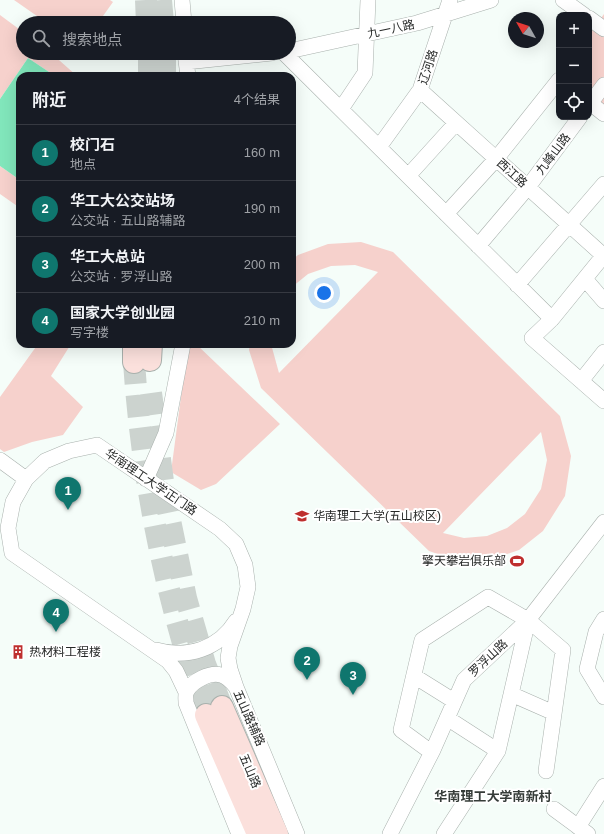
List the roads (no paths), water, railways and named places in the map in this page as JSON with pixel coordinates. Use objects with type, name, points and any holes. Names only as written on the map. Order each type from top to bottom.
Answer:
[{"type":"main road","name":"五山路","points":[[258,834],[214,711],[277,834]]},
{"type":"street","points":[[182,0],[183,16]]},
{"type":"street","points":[[340,109],[365,73],[368,0]]},
{"type":"street","name":"九一八路","points":[[296,49],[418,23],[447,7],[491,0]]},
{"type":"street","points":[[563,0],[580,12]]},
{"type":"street","name":"辽河路","points":[[379,147],[420,90],[447,7]]},
{"type":"street","points":[[592,20],[604,29]]},
{"type":"street","points":[[186,64],[217,60]]},
{"type":"street","points":[[291,60],[552,319]]},
{"type":"street","points":[[446,214],[496,158],[556,84]]},
{"type":"street","points":[[592,101],[604,85]]},
{"type":"street","name":"西江路","points":[[420,90],[604,256]]},
{"type":"street","points":[[592,105],[604,114]]},
{"type":"street","name":"九峰山路","points":[[478,246],[528,187],[578,120]]},
{"type":"street","points":[[408,176],[456,123]]},
{"type":"street","points":[[517,285],[604,184]]},
{"type":"street","points":[[604,256],[552,319],[532,338],[604,401]]},
{"type":"street","points":[[585,279],[604,301]]},
{"type":"street","points":[[146,479],[166,434],[182,348]]},
{"type":"street","points":[[581,381],[604,352]]},
{"type":"street","name":"华南理工大学正门路","points":[[186,692],[176,671],[168,661],[12,553],[8,528],[13,502],[26,479],[45,461],[69,451],[97,445],[220,529],[236,544],[245,565],[248,587],[243,609],[230,646],[228,658],[236,687]]},
{"type":"street","points":[[0,460],[26,479]]},
{"type":"street","name":"罗浮山路","points":[[390,834],[431,752],[464,680],[528,620],[604,522]]},
{"type":"street","points":[[431,752],[401,730],[422,640],[488,596],[528,620],[563,650],[546,771]]},
{"type":"street","name":"华南理工大学正门路","points":[[148,648],[170,654],[192,652],[214,644],[231,629],[243,609]]},
{"type":"street","points":[[604,619],[596,632],[587,669],[604,697]]},
{"type":"street","points":[[444,834],[498,751],[528,620]]},
{"type":"street","name":"五山路辅路","points":[[186,692],[193,683],[201,678],[215,675],[220,675],[230,680],[236,687],[297,834]]},
{"type":"street","points":[[414,676],[454,701]]},
{"type":"street","points":[[186,692],[186,703],[189,713],[240,834]]},
{"type":"street","points":[[511,694],[554,713]]},
{"type":"street","points":[[446,718],[498,751]]},
{"type":"street","points":[[554,809],[583,830],[604,786]]},
{"type":"tunnel","points":[[146,0],[147,16]]},
{"type":"tunnel","points":[[161,0],[162,16]]},
{"type":"tunnel","points":[[149,60],[149,72]]},
{"type":"tunnel","points":[[165,60],[165,72]]},
{"type":"tunnel","points":[[134,362],[143,452],[158,541],[179,629],[206,715]]},
{"type":"tunnel","points":[[151,393],[165,496],[186,598],[205,664],[222,707]]},
{"type":"place","name":"校门石","points":[[68,510]]},
{"type":"place","name":"华南理工大学(五山校区)","points":[[302,516]]},
{"type":"place","name":"擎天攀岩俱乐部","points":[[517,561]]},
{"type":"place","name":"国家大学创业园","points":[[56,632]]},
{"type":"place","name":"热材料工程楼","points":[[18,652]]},
{"type":"place","name":"华工大公交站场","points":[[307,680]]},
{"type":"place","name":"华工大总站","points":[[353,695]]},
{"type":"district","name":"华南理工大学南新村","points":[[493,796]]}]
